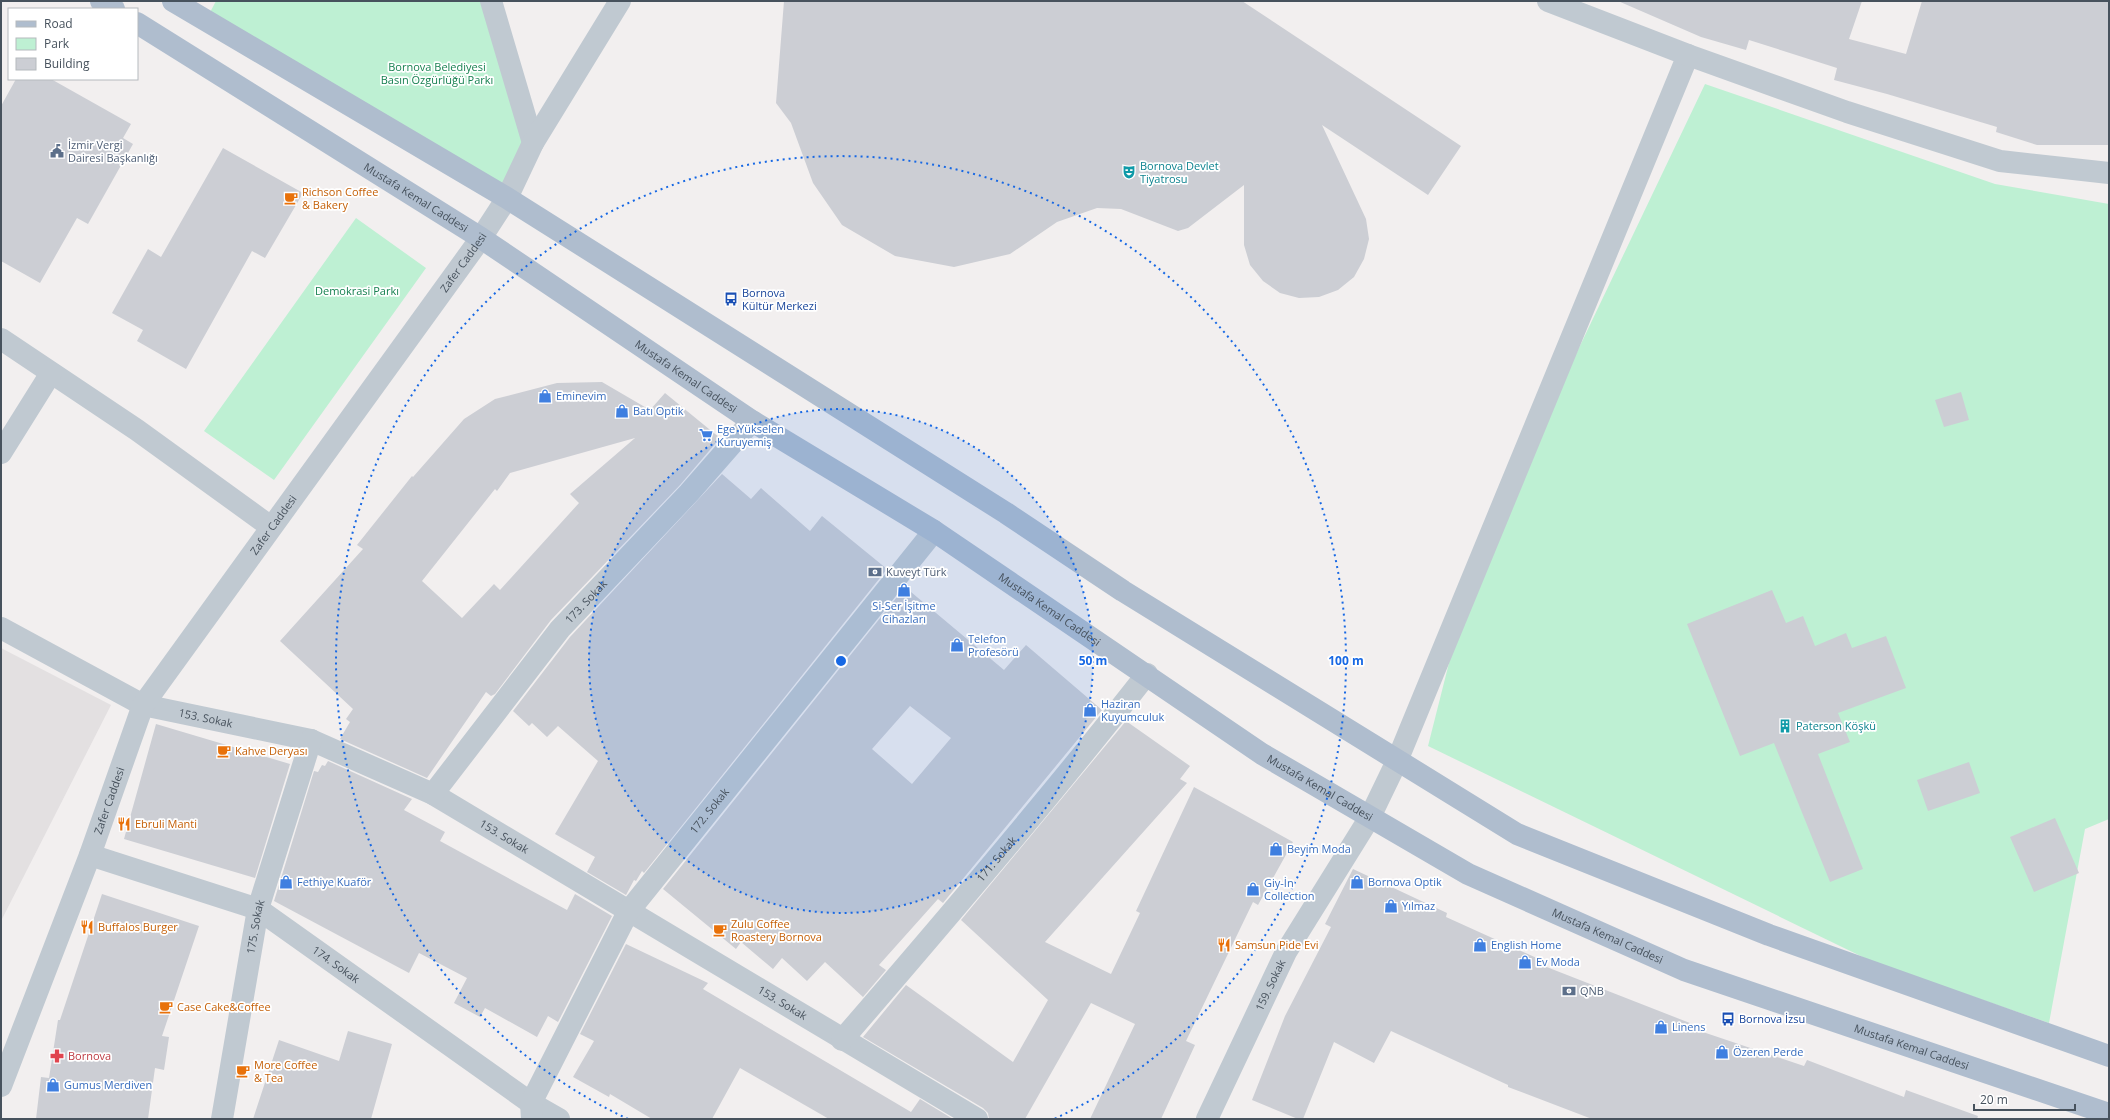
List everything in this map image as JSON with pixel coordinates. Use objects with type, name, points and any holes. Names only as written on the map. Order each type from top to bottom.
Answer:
[{"type":"main road","points":[[101,1],[112,8]]},
{"type":"main road","points":[[173,1],[507,198],[1000,509],[1123,591],[1517,834],[1769,935],[2109,1056]]},
{"type":"main road","name":"Mustafa Kemal Caddesi","points":[[138,25],[481,238],[752,421],[934,531],[1148,674],[1262,754],[1468,874],[1684,970],[2109,1114]]},
{"type":"street","points":[[491,1],[533,143]]},
{"type":"street","name":"Zafer Caddesi","points":[[1,1086],[90,855],[143,705],[481,238],[507,198],[533,143],[620,1]]},
{"type":"street","points":[[1548,1],[1688,55],[1847,112],[2000,161],[2109,173]]},
{"type":"street","name":"159. Sokak","points":[[1207,1119],[1286,952],[1370,817],[1397,761],[1688,55]]},
{"type":"street","points":[[1,338],[137,430],[272,527]]},
{"type":"street","points":[[1,453],[51,373]]},
{"type":"street","name":"173. Sokak","points":[[433,794],[560,629],[689,493],[752,421]]},
{"type":"street","name":"172. Sokak","points":[[531,1111],[628,912],[934,531]]},
{"type":"street","name":"153. Sokak","points":[[1,628],[143,705],[311,740],[433,794],[976,1119]]},
{"type":"street","name":"171. Sokak","points":[[842,1040],[961,903],[1069,773],[1148,674]]},
{"type":"street","name":"175. Sokak","points":[[222,1119],[258,909],[311,740]]},
{"type":"street","name":"174. Sokak","points":[[90,855],[258,909],[531,1111],[559,1119]]},
{"type":"shaded area","points":[[1,648],[111,705],[1,921]]},
{"type":"green space","name":"Bornova Belediyesi Basın Özgürlüğü Parkı","points":[[216,1],[491,1],[533,143],[507,198],[206,20]]},
{"type":"green space","points":[[1705,84],[1995,184],[2109,204],[2109,819],[2085,829],[2049,1023],[1873,962],[1428,746],[1472,572]]},
{"type":"green space","name":"Demokrasi Parkı","points":[[356,218],[426,268],[274,480],[204,431]]},
{"type":"building","points":[[784,1],[1242,1],[1461,146],[1428,195],[1322,125],[1366,219],[1369,239],[1364,259],[1354,277],[1338,290],[1319,297],[1299,298],[1280,293],[1263,281],[1250,265],[1244,245],[1244,185],[1188,228],[1178,231],[1121,209],[1097,208],[1057,222],[1010,254],[954,267],[895,256],[842,225],[813,183],[791,123],[776,103]]},
{"type":"building","points":[[1618,1],[1862,1],[1849,39],[1906,54],[1922,1],[2109,1],[2109,145],[2037,145],[1996,132],[1997,127],[1887,94],[1834,80],[1837,68],[1749,40],[1746,50],[1701,37]]},
{"type":"building","points":[[15,80],[53,80],[131,124],[123,138],[133,144],[88,224],[77,218],[40,283],[1,261],[1,106]]},
{"type":"building","points":[[223,148],[303,193],[265,258],[252,251],[186,369],[137,341],[143,330],[112,313],[148,249],[161,257]]},
{"type":"building","points":[[602,382],[650,410],[665,393],[720,438],[680,485],[551,620],[495,694],[491,696],[486,692],[427,778],[340,739],[350,722],[346,719],[353,709],[280,641],[363,549],[357,545],[412,476],[413,477],[464,419],[495,399],[557,383]],"holes":[[[635,438],[570,494],[579,503],[500,590],[494,584],[462,618],[422,581],[495,489],[497,491],[510,473]]]},
{"type":"building","points":[[1961,392],[1969,420],[1944,427],[1935,400]]},
{"type":"building","points":[[722,474],[751,499],[761,488],[810,531],[822,516],[887,569],[644,873],[642,871],[636,881],[634,880],[626,895],[587,872],[595,857],[555,834],[598,761],[558,726],[547,737],[532,723],[529,726],[513,711],[570,637]]},
{"type":"building","points":[[905,587],[1004,670],[1026,645],[1102,710],[943,903],[938,899],[879,965],[886,970],[863,997],[825,962],[807,981],[782,958],[773,969],[741,942],[736,949],[663,889]],"holes":[[[910,706],[951,738],[912,784],[872,749]]]},
{"type":"building","name":"Paterson Köşkü","points":[[1772,590],[1786,623],[1803,616],[1815,646],[1846,633],[1852,648],[1886,636],[1906,688],[1838,713],[1850,742],[1818,754],[1863,869],[1830,882],[1774,743],[1740,756],[1687,624]]},
{"type":"building","points":[[1126,721],[1190,766],[1180,779],[1187,783],[1045,942],[1111,974],[1140,913],[1136,911],[1194,787],[1293,842],[1258,905],[1253,902],[1186,1041],[1195,1045],[1161,1119],[1090,1119],[1135,1024],[1091,1003],[1025,1119],[989,1119],[988,1113],[983,1108],[863,1037],[906,985],[1013,1062],[1048,1000],[961,920]]},
{"type":"building","points":[[156,724],[290,764],[255,878],[124,839]]},
{"type":"building","points":[[328,761],[412,799],[404,810],[445,832],[440,841],[567,910],[575,894],[612,916],[558,1022],[548,1016],[537,1037],[485,1008],[480,1017],[454,1003],[467,978],[419,953],[409,973],[274,901],[314,771],[318,772],[322,765],[325,766]]},
{"type":"building","points":[[1969,762],[1980,793],[1928,811],[1917,780]]},
{"type":"building","points":[[2055,818],[2079,873],[2034,892],[2010,837]]},
{"type":"building","points":[[1353,869],[1447,913],[1446,917],[1541,960],[1539,964],[1695,1025],[1694,1029],[1804,1066],[1807,1060],[1904,1097],[1906,1090],[1978,1116],[1977,1119],[1592,1119],[1508,1087],[1508,1085],[1391,1031],[1374,1063],[1334,1042],[1303,1119],[1298,1119],[1252,1100],[1285,1016],[1331,927],[1325,924]]},
{"type":"building","points":[[102,894],[199,926],[162,1036],[169,1037],[164,1070],[155,1068],[148,1119],[36,1119],[41,1077],[49,1078],[58,1020],[60,1020]]},
{"type":"building","points":[[626,944],[708,983],[703,989],[911,1112],[920,1099],[953,1119],[829,1119],[740,1068],[712,1119],[652,1119],[610,1094],[609,1097],[573,1077],[594,1041],[580,1034]]},
{"type":"building","points":[[348,1031],[392,1044],[371,1119],[253,1119],[279,1040],[339,1061]]},
{"type":"place","name":"İzmir Vergi Dairesi Başkanlığı","points":[[57,151]]},
{"type":"place","name":"Bornova Devlet Tiyatrosu","points":[[1129,172]]},
{"type":"place","name":"Richson Coffee & Bakery","points":[[291,198]]},
{"type":"place","name":"Bornova Kültür Merkezi","points":[[731,299]]},
{"type":"place","name":"Eminevim","points":[[545,396]]},
{"type":"place","name":"Batı Optik","points":[[622,411]]},
{"type":"place","name":"Ege Yükselen Kuruyemiş","points":[[706,435]]},
{"type":"place","name":"Kuveyt Türk","points":[[875,572]]},
{"type":"place","name":"Si-Ser İşitme Cihazları","points":[[904,590]]},
{"type":"place","name":"Telefon Profesörü","points":[[957,645]]},
{"type":"place","name":"Haziran Kuyumculuk","points":[[1090,710]]},
{"type":"place","name":"Paterson Köşkü","points":[[1785,726]]},
{"type":"place","name":"Kahve Deryası","points":[[224,751]]},
{"type":"place","name":"Ebruli Manti","points":[[124,824]]},
{"type":"place","name":"Beyim Moda","points":[[1276,849]]},
{"type":"place","name":"Fethiye Kuaför","points":[[286,882]]},
{"type":"place","name":"Bornova Optik","points":[[1357,882]]},
{"type":"place","name":"Giy-İn Collection","points":[[1253,889]]},
{"type":"place","name":"Yılmaz","points":[[1391,906]]},
{"type":"place","name":"Buffalos Burger","points":[[87,927]]},
{"type":"place","name":"Zulu Coffee Roastery Bornova","points":[[720,930]]},
{"type":"place","name":"Samsun Pide Evi","points":[[1224,945]]},
{"type":"place","name":"English Home","points":[[1480,945]]},
{"type":"place","name":"Ev Moda","points":[[1525,962]]},
{"type":"place","name":"QNB","points":[[1569,991]]},
{"type":"place","name":"Case Cake&Coffee","points":[[166,1007]]},
{"type":"place","name":"Bornova İzsu","points":[[1728,1019]]},
{"type":"place","name":"Linens","points":[[1661,1027]]},
{"type":"place","name":"Özeren Perde","points":[[1722,1052]]},
{"type":"place","name":"Bornova","points":[[57,1056]]},
{"type":"place","name":"More Coffee & Tea","points":[[243,1071]]},
{"type":"place","name":"Gumus Merdiven","points":[[53,1085]]}]
